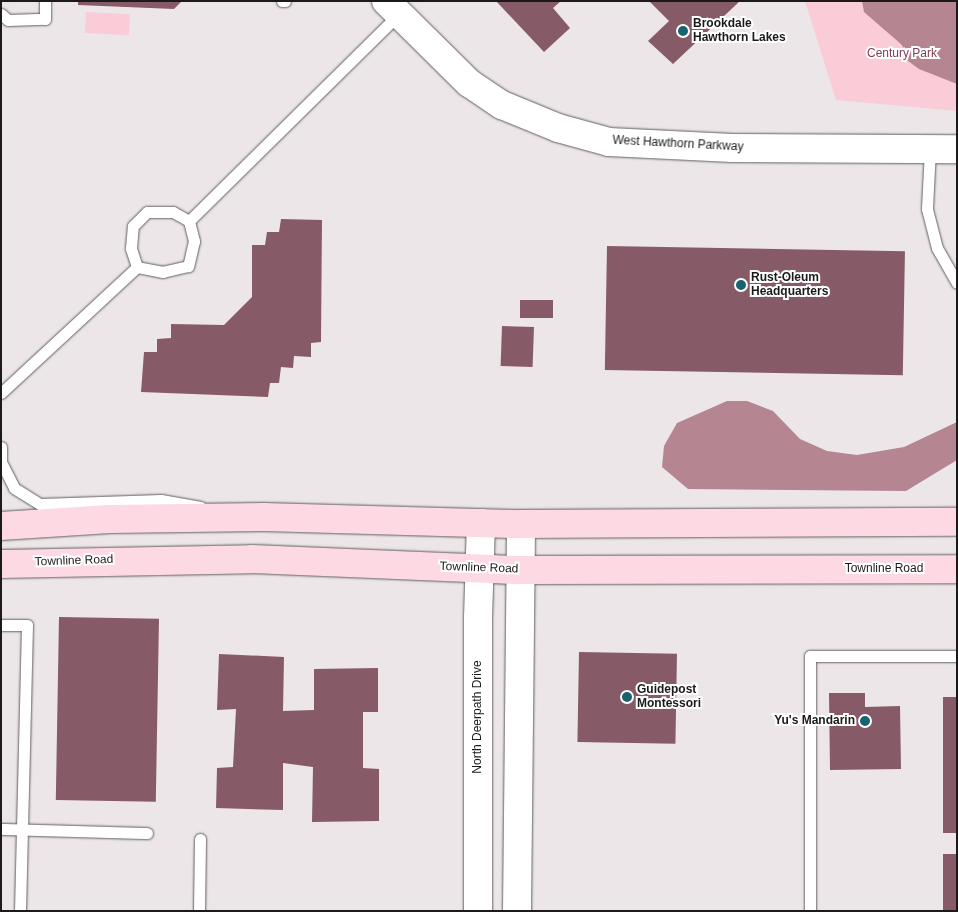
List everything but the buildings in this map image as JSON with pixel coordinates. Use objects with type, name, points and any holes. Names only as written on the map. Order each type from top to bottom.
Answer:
[{"type":"main road","points":[[1,526],[110,520],[264,517],[521,524],[957,522]]},
{"type":"main road","name":"Townline Road","points":[[1,564],[252,558],[519,570],[957,569]]},
{"type":"street","name":"West Hawthorn Parkway","points":[[393,8],[469,83],[502,104],[558,128],[609,142],[732,148],[957,149]]},
{"type":"street","name":"North Deerpath Drive","points":[[478,911],[481,523]]},
{"type":"street","points":[[517,911],[519,570],[521,524]]},
{"type":"lane","points":[[1,14],[8,20],[45,19],[45,1]]},
{"type":"lane","points":[[190,221],[393,8]]},
{"type":"lane","points":[[930,149],[927,209],[937,248],[957,283]]},
{"type":"lane","points":[[137,267],[131,248],[133,226],[147,212],[173,212],[190,221]]},
{"type":"lane","points":[[137,267],[163,272],[188,266],[194,241],[190,221]]},
{"type":"lane","points":[[1,393],[137,267]]},
{"type":"lane","points":[[1,447],[2,462],[14,488],[40,504],[161,500],[264,517]]},
{"type":"lane","points":[[1,625],[27,625],[20,911]]},
{"type":"lane","points":[[810,911],[810,656],[957,656]]},
{"type":"lane","points":[[1,830],[147,833]]},
{"type":"lane","points":[[199,911],[200,839]]},
{"type":"green space","name":"Century Park","points":[[805,1],[957,1],[957,111],[836,100]]},
{"type":"green space","points":[[86,12],[130,14],[129,35],[85,33]]},
{"type":"shaded area","points":[[862,1],[957,1],[957,84],[919,69],[908,61],[902,45],[864,12]]},
{"type":"shaded area","points":[[727,401],[747,401],[773,411],[800,439],[827,451],[857,455],[904,447],[957,422],[957,460],[906,491],[688,489],[662,467],[664,446],[677,423]]},
{"type":"place","name":"Brookdale Hawthorn Lakes","points":[[683,31]]},
{"type":"place","name":"Rust-Oleum Headquarters","points":[[741,285]]},
{"type":"place","name":"Guidepost Montessori","points":[[627,697]]},
{"type":"place","name":"Yu's Mandarin","points":[[865,721]]}]
